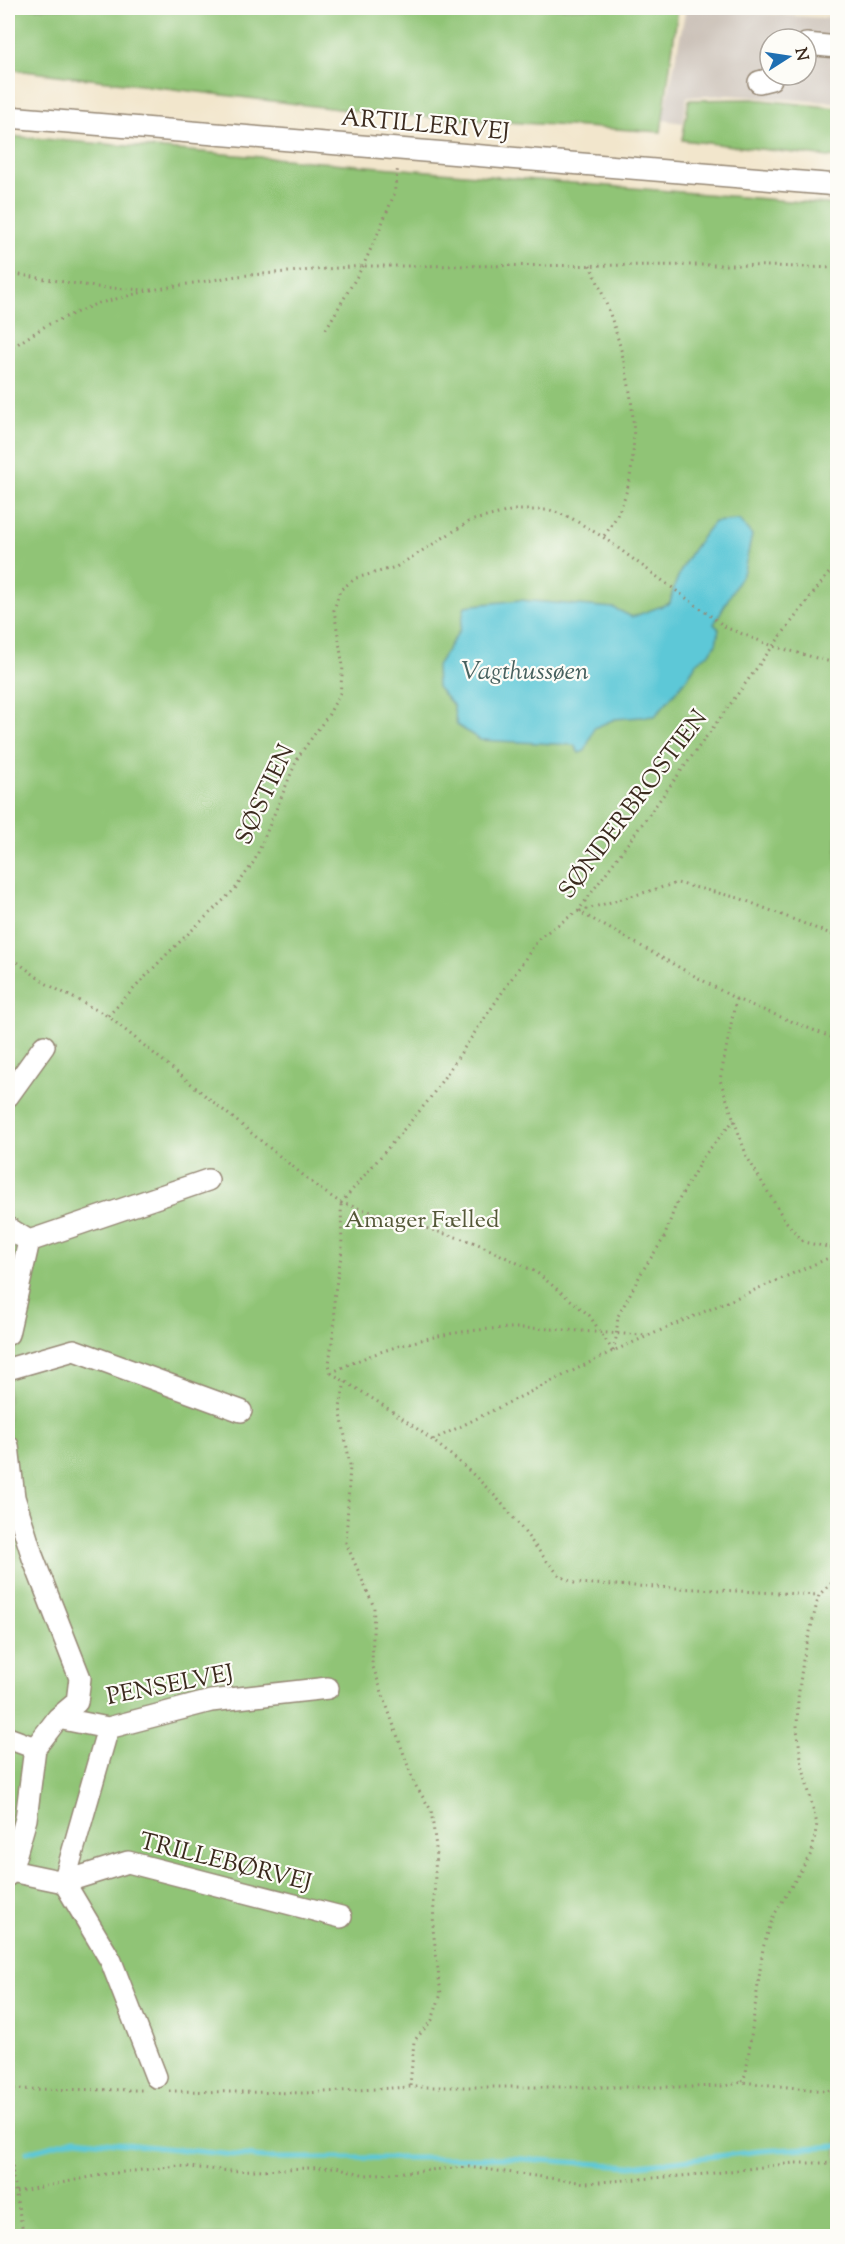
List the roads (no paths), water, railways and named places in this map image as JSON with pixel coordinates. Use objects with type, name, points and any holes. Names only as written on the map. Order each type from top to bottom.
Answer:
[{"type":"street","points":[[818,45],[837,47]]},
{"type":"street","name":"ARTILLERIVEJ","points":[[8,117],[837,185]]},
{"type":"street","points":[[8,1095],[44,1046]]},
{"type":"street","points":[[29,1241],[208,1180]]},
{"type":"street","points":[[8,1228],[29,1241]]},
{"type":"street","points":[[8,1334],[29,1241]]},
{"type":"street","points":[[8,1369],[74,1350],[242,1411]]},
{"type":"street","points":[[8,1446],[14,1497],[33,1558],[80,1678],[77,1702],[58,1718],[35,1748],[26,1819],[9,1873],[64,1882]]},
{"type":"street","name":"PENSELVEJ","points":[[58,1718],[108,1728],[211,1701],[328,1688]]},
{"type":"street","points":[[108,1728],[64,1882],[111,1961],[157,2086]]},
{"type":"street","points":[[8,1738],[35,1748]]},
{"type":"street","name":"TRILLEBØRVEJ","points":[[64,1882],[128,1862],[341,1917]]},
{"type":"water","name":"Vagthussøen","points":[[739,520],[752,535],[744,571],[714,624],[719,629],[716,644],[710,653],[698,661],[687,678],[655,716],[615,719],[594,728],[585,751],[579,753],[574,745],[480,740],[457,725],[453,705],[437,687],[436,667],[460,630],[465,606],[520,600],[614,608],[632,617],[670,603],[677,580],[687,560],[714,522]]},
{"type":"waterway","points":[[27,2152],[76,2139],[264,2158],[507,2158],[631,2166],[760,2151],[838,2146]]},
{"type":"park label","name":"Amager Fælled","points":[[422,1221]]}]
